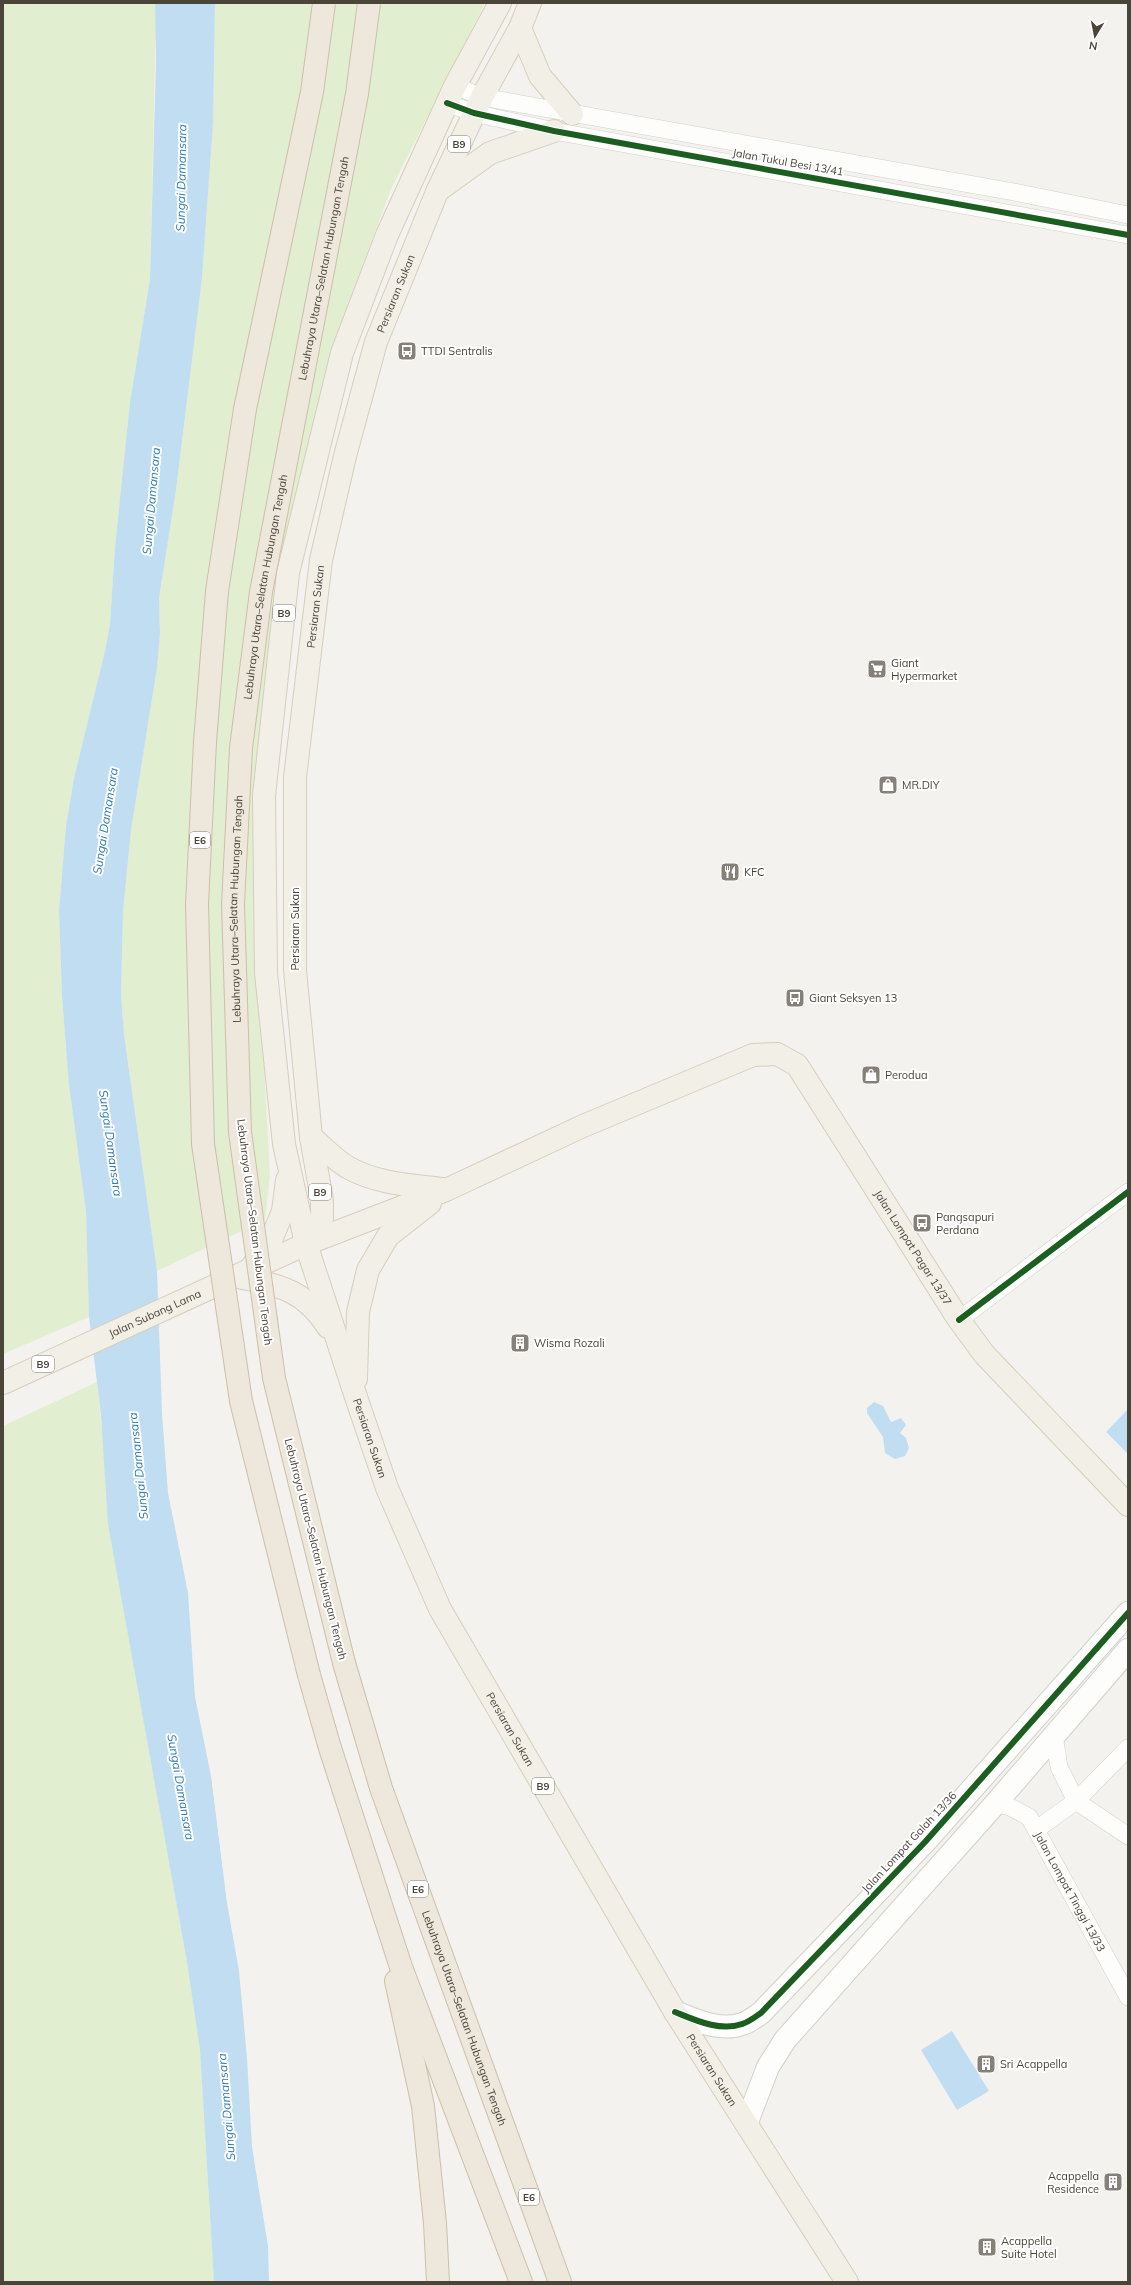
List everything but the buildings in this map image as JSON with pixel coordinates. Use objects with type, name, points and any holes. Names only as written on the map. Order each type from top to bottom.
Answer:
[{"type":"highway","name":"E6","points":[[324,3],[312,92],[245,409],[217,591],[205,742],[197,904],[203,1144],[241,1400],[309,1675],[386,1924]]},
{"type":"highway","name":"Lebuhraya Utara–Selatan Hubungan Tengah","points":[[369,3],[357,94],[261,592],[241,748],[233,904],[240,1132],[274,1378],[344,1663],[381,1788],[560,2282]]},
{"type":"highway","points":[[386,1924],[401,2011],[423,2106],[432,2191],[438,2282]]},
{"type":"highway","points":[[386,1924],[521,2282]]},
{"type":"main road","name":"Persiaran Sukan","points":[[500,3],[451,94],[386,235],[342,352],[288,573],[264,804],[266,973],[284,1144],[306,1244],[355,1394],[387,1488],[440,1609],[675,2012],[747,2122],[847,2282]]},
{"type":"main road","name":"Persiaran Sukan","points":[[306,1244],[322,1219],[322,1200],[311,1137],[295,970],[295,777],[321,560],[345,456],[376,342],[437,192],[478,105],[520,28],[530,3]]},
{"type":"main road","points":[[520,28],[540,76],[572,114]]},
{"type":"main road","points":[[437,192],[490,153],[554,131]]},
{"type":"main road","name":"Jalan Lompat Pagar 13/37","points":[[446,1190],[582,1126],[753,1055],[777,1054],[798,1065],[959,1320],[984,1354],[1128,1505]]},
{"type":"main road","points":[[311,1137],[348,1168],[371,1177],[397,1184],[446,1190]]},
{"type":"main road","points":[[289,1167],[283,1211],[271,1240],[242,1273],[276,1284],[304,1298],[322,1317],[340,1347]]},
{"type":"main road","points":[[355,1394],[358,1312],[368,1270],[388,1236],[446,1190]]},
{"type":"main road","name":"Jalan Subang Lama","points":[[3,1383],[306,1244],[446,1190]]},
{"type":"street","name":"Jalan Tukul Besi 13/41","points":[[451,94],[478,105],[554,131],[1128,235]]},
{"type":"street","name":"Jalan Tukul Besi 13/41","points":[[478,105],[572,114],[1014,192],[1128,215]]},
{"type":"street","points":[[959,1320],[1128,1192]]},
{"type":"street","name":"Jalan Lompat Galah 13/36","points":[[675,2012],[702,2023],[723,2026],[742,2024],[761,2013],[924,1842],[1128,1612]]},
{"type":"street","points":[[747,2122],[768,2067],[785,2040],[996,1803],[1128,1650]]},
{"type":"street","points":[[1054,1735],[1059,1767],[1076,1801],[1128,1836]]},
{"type":"street","points":[[1037,1829],[1076,1801],[1128,1748]]},
{"type":"street","name":"Jalan Lompat Tinggi 13/33","points":[[996,1803],[1010,1807],[1029,1817],[1037,1829],[1128,1997]]},
{"type":"street","points":[[908,1903],[909,1886],[924,1842]]},
{"type":"green space","points":[[3,3],[155,3],[156,17],[150,279],[130,402],[115,547],[110,624],[105,651],[74,778],[66,826],[59,911],[62,996],[69,1085],[86,1212],[89,1317],[3,1354]]},
{"type":"green space","points":[[215,3],[485,3],[391,189],[341,323],[296,569],[259,970],[270,1175],[265,1220],[157,1271],[124,1034],[121,996],[123,911],[131,830],[157,668],[160,633],[159,598],[176,490],[202,278],[213,124]]},
{"type":"green space","points":[[97,1382],[116,1566],[187,1962],[200,2050],[214,2282],[3,2282],[3,1426]]},
{"type":"water","name":"Sungai Damansara","points":[[155,3],[215,3],[213,124],[202,278],[176,490],[159,598],[160,633],[157,668],[131,830],[123,911],[121,996],[124,1034],[157,1271],[162,1413],[168,1493],[188,1593],[195,1697],[211,1776],[227,1903],[239,1971],[247,2058],[252,2147],[268,2246],[269,2282],[214,2282],[200,2050],[187,1962],[108,1524],[101,1415],[89,1317],[86,1212],[69,1085],[62,996],[59,911],[66,826],[74,778],[105,651],[110,624],[115,547],[130,402],[150,279],[156,61]]},
{"type":"water","points":[[874,1402],[883,1406],[891,1422],[901,1418],[906,1425],[900,1433],[906,1438],[909,1448],[905,1456],[895,1459],[885,1453],[883,1437],[867,1413],[867,1408]]},
{"type":"water","points":[[1128,1409],[1128,1454],[1106,1432]]},
{"type":"water","points":[[952,2031],[989,2091],[957,2110],[921,2050]]},
{"type":"cycle path","points":[[447,103],[474,113],[554,131],[1128,235]]},
{"type":"cycle path","points":[[959,1320],[1128,1192]]},
{"type":"cycle path","points":[[675,2012],[708,2024],[725,2027],[745,2023],[761,2013],[925,1842],[1128,1613]]},
{"type":"place","name":"TTDI Sentralis","points":[[407,351]]},
{"type":"place","name":"Giant Hypermarket","points":[[877,669]]},
{"type":"place","name":"MR.DIY","points":[[888,785]]},
{"type":"place","name":"KFC","points":[[730,872]]},
{"type":"place","name":"Giant Seksyen 13","points":[[795,998]]},
{"type":"place","name":"Perodua","points":[[871,1075]]},
{"type":"place","name":"Pangsapuri Perdana","points":[[922,1223]]},
{"type":"place","name":"Wisma Rozali","points":[[520,1343]]},
{"type":"place","name":"Sri Acappella","points":[[986,2064]]},
{"type":"place","name":"Acappella Residence","points":[[1113,2182]]},
{"type":"place","name":"Acappella Suite Hotel","points":[[987,2247]]}]
